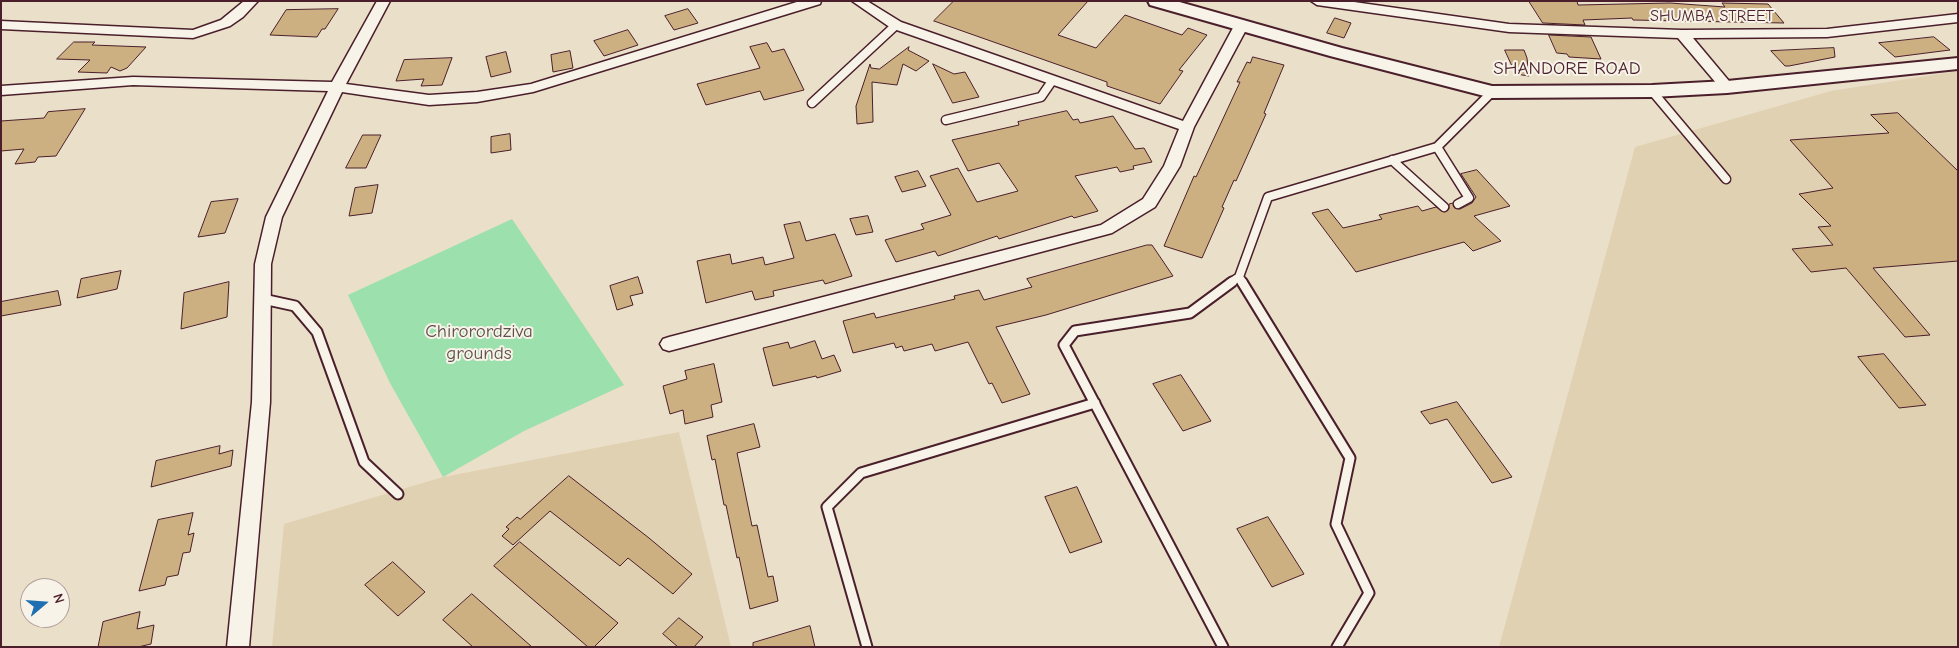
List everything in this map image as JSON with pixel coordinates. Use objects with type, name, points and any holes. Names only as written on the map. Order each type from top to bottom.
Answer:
[{"type":"street","points":[[1,25],[193,34],[215,29],[238,17],[252,1]]},
{"type":"street","points":[[238,647],[262,402],[263,264],[274,217],[337,87],[384,1]]},
{"type":"street","points":[[1,91],[133,81],[337,87],[429,100],[477,97],[533,88],[814,1]]},
{"type":"street","points":[[858,1],[896,25],[1188,127]]},
{"type":"street","name":"SHANDORE ROAD","points":[[1156,1],[1242,26],[1492,92],[1652,91],[1727,87],[1958,63]]},
{"type":"street","name":"SHUMBA STREET","points":[[1317,1],[1509,28],[1682,34],[1827,33],[1958,18]]},
{"type":"street","points":[[669,344],[1106,229],[1149,203],[1172,166],[1188,127],[1242,26]]},
{"type":"street","points":[[1682,34],[1727,87]]},
{"type":"lane","points":[[812,104],[896,25]]},
{"type":"lane","points":[[946,120],[1041,97],[1052,81]]},
{"type":"lane","points":[[1652,91],[1726,179]]},
{"type":"lane","points":[[1223,647],[1064,344],[1075,331],[1190,312],[1239,277],[1268,196],[1437,147],[1492,92]]},
{"type":"lane","points":[[1437,147],[1469,198],[1458,204]]},
{"type":"lane","points":[[1392,160],[1444,207]]},
{"type":"lane","points":[[1239,277],[1350,458],[1336,524],[1369,593],[1337,647]]},
{"type":"lane","points":[[262,299],[295,306],[317,332],[364,462],[398,494]]},
{"type":"lane","points":[[867,647],[828,508],[861,473],[1095,403]]},
{"type":"shaded area","points":[[1958,71],[1958,647],[1499,647],[1635,147],[1831,91]]},
{"type":"shaded area","points":[[679,432],[731,647],[272,647],[284,524],[443,477]]},
{"type":"green space","name":"Chirorordziva grounds","points":[[512,219],[624,385],[524,431],[443,477],[390,383],[348,295]]},
{"type":"building","points":[[954,1],[1088,1],[1058,35],[1096,48],[1125,15],[1182,35],[1188,28],[1207,35],[1179,70],[1183,71],[1160,104],[1107,86],[1107,82],[934,21]]},
{"type":"building","points":[[1529,1],[1577,1],[1578,5],[1670,3],[1725,7],[1722,3],[1768,4],[1784,23],[1633,20],[1632,18],[1583,20],[1585,25],[1543,23]]},
{"type":"building","points":[[338,9],[325,29],[322,29],[317,37],[270,35],[286,10]]},
{"type":"building","points":[[688,9],[698,23],[674,30],[665,16]]},
{"type":"building","points":[[1335,18],[1351,23],[1344,38],[1327,33]]},
{"type":"building","points":[[628,30],[638,45],[604,56],[594,41]]},
{"type":"building","points":[[1549,35],[1591,37],[1601,59],[1569,57],[1567,54],[1557,53]]},
{"type":"building","points":[[1934,37],[1950,50],[1895,57],[1879,43]]},
{"type":"building","points":[[74,42],[95,42],[92,45],[146,47],[127,68],[120,71],[111,67],[107,73],[78,72],[90,60],[57,59]]},
{"type":"building","points":[[767,43],[772,52],[784,49],[804,90],[764,100],[760,91],[706,105],[697,84],[760,68],[750,47]]},
{"type":"building","points":[[909,47],[908,50],[929,61],[916,71],[903,64],[897,85],[872,82],[873,122],[857,124],[856,106],[870,64],[871,68],[879,69]]},
{"type":"building","points":[[1834,48],[1835,57],[1789,66],[1785,66],[1771,51]]},
{"type":"building","points":[[1505,50],[1524,50],[1529,76],[1516,74]]},
{"type":"building","points":[[570,51],[573,68],[553,72],[551,55]]},
{"type":"building","points":[[506,52],[511,72],[491,77],[486,57]]},
{"type":"building","points":[[1253,57],[1284,65],[1264,113],[1266,114],[1236,181],[1234,180],[1222,207],[1224,208],[1202,258],[1164,246],[1194,176],[1196,177],[1240,82],[1237,82],[1247,62],[1250,63]]},
{"type":"building","points":[[452,58],[442,85],[421,86],[424,79],[396,81],[404,60]]},
{"type":"building","points":[[933,64],[954,74],[965,72],[979,97],[953,103]]},
{"type":"building","points":[[85,109],[56,156],[38,157],[35,162],[15,164],[24,149],[1,151],[1,121],[44,118],[48,112]]},
{"type":"building","points":[[1067,111],[1073,120],[1078,119],[1080,123],[1113,116],[1135,149],[1144,148],[1152,162],[1133,166],[1134,169],[1120,172],[1117,167],[1075,176],[1098,211],[1074,218],[1072,216],[999,239],[997,236],[938,256],[935,251],[896,262],[885,240],[924,229],[921,224],[951,215],[930,176],[958,168],[977,202],[1018,191],[999,163],[968,171],[952,140],[1019,125],[1018,122]]},
{"type":"building","points":[[1898,113],[1958,171],[1958,261],[1873,268],[1930,335],[1905,337],[1846,268],[1811,272],[1792,249],[1833,245],[1818,227],[1831,226],[1799,194],[1833,188],[1790,140],[1889,133],[1871,115]]},
{"type":"building","points":[[510,134],[511,150],[491,153],[491,137]]},
{"type":"building","points":[[363,135],[381,135],[366,168],[346,168]]},
{"type":"building","points":[[1477,170],[1510,206],[1474,216],[1501,241],[1473,251],[1464,242],[1356,272],[1312,213],[1328,209],[1343,228],[1382,219],[1379,215],[1418,206],[1422,211],[1436,207],[1445,212],[1449,209],[1449,204],[1453,203],[1455,208],[1460,209],[1472,203],[1476,197],[1461,174]]},
{"type":"building","points":[[918,171],[926,186],[902,192],[895,177]]},
{"type":"building","points":[[378,185],[372,213],[349,216],[355,188]]},
{"type":"building","points":[[238,199],[225,233],[198,237],[211,202]]},
{"type":"building","points":[[868,216],[873,232],[856,235],[850,219]]},
{"type":"building","points":[[800,222],[806,241],[835,234],[852,276],[825,284],[823,280],[773,291],[774,296],[755,300],[752,291],[706,303],[697,261],[730,254],[732,264],[763,257],[765,265],[794,258],[784,225]]},
{"type":"building","points":[[1152,245],[1173,276],[1046,315],[996,327],[1030,394],[1002,403],[992,383],[989,384],[968,342],[935,351],[932,344],[904,351],[902,346],[896,348],[894,343],[853,353],[843,321],[874,313],[876,318],[955,299],[954,296],[979,290],[984,300],[1032,287],[1027,279]]},
{"type":"building","points":[[121,271],[117,289],[77,298],[81,279]]},
{"type":"building","points":[[638,277],[643,293],[630,296],[633,305],[617,310],[610,286]]},
{"type":"building","points":[[229,282],[227,317],[181,329],[184,293]]},
{"type":"building","points":[[58,291],[61,305],[1,316],[1,302]]},
{"type":"building","points":[[815,341],[822,359],[834,355],[841,371],[817,378],[816,376],[773,386],[763,348],[788,342],[790,348]]},
{"type":"building","points":[[1884,354],[1926,405],[1899,408],[1858,357]]},
{"type":"building","points":[[714,364],[722,402],[711,405],[713,417],[685,424],[683,410],[670,414],[663,386],[687,379],[685,371]]},
{"type":"building","points":[[1181,375],[1211,421],[1183,431],[1153,384]]},
{"type":"building","points":[[1457,402],[1512,477],[1492,483],[1447,419],[1430,424],[1421,412]]},
{"type":"building","points":[[754,424],[760,447],[737,453],[752,526],[757,525],[768,577],[773,576],[778,601],[750,609],[726,505],[724,505],[715,459],[712,460],[707,436]]},
{"type":"building","points":[[220,446],[219,454],[233,450],[231,466],[151,487],[156,461]]},
{"type":"building","points":[[569,476],[692,574],[673,594],[628,558],[620,566],[550,511],[513,545],[502,536],[509,529],[506,527],[517,517],[520,519]]},
{"type":"building","points":[[1077,487],[1102,542],[1070,553],[1045,497]]},
{"type":"building","points":[[193,513],[188,535],[194,533],[190,552],[183,553],[178,575],[167,577],[165,585],[139,591],[158,520]]},
{"type":"building","points":[[1268,517],[1304,574],[1272,587],[1237,529]]},
{"type":"building","points":[[520,542],[618,623],[594,647],[588,647],[494,566]]},
{"type":"building","points":[[393,562],[425,592],[398,616],[365,585]]},
{"type":"building","points":[[472,594],[532,647],[473,647],[443,620]]},
{"type":"building","points":[[140,612],[137,629],[154,625],[151,644],[138,647],[98,647],[103,622]]},
{"type":"building","points":[[679,618],[703,637],[694,647],[678,647],[663,634]]},
{"type":"building","points":[[810,626],[815,647],[753,647],[753,643]]}]
